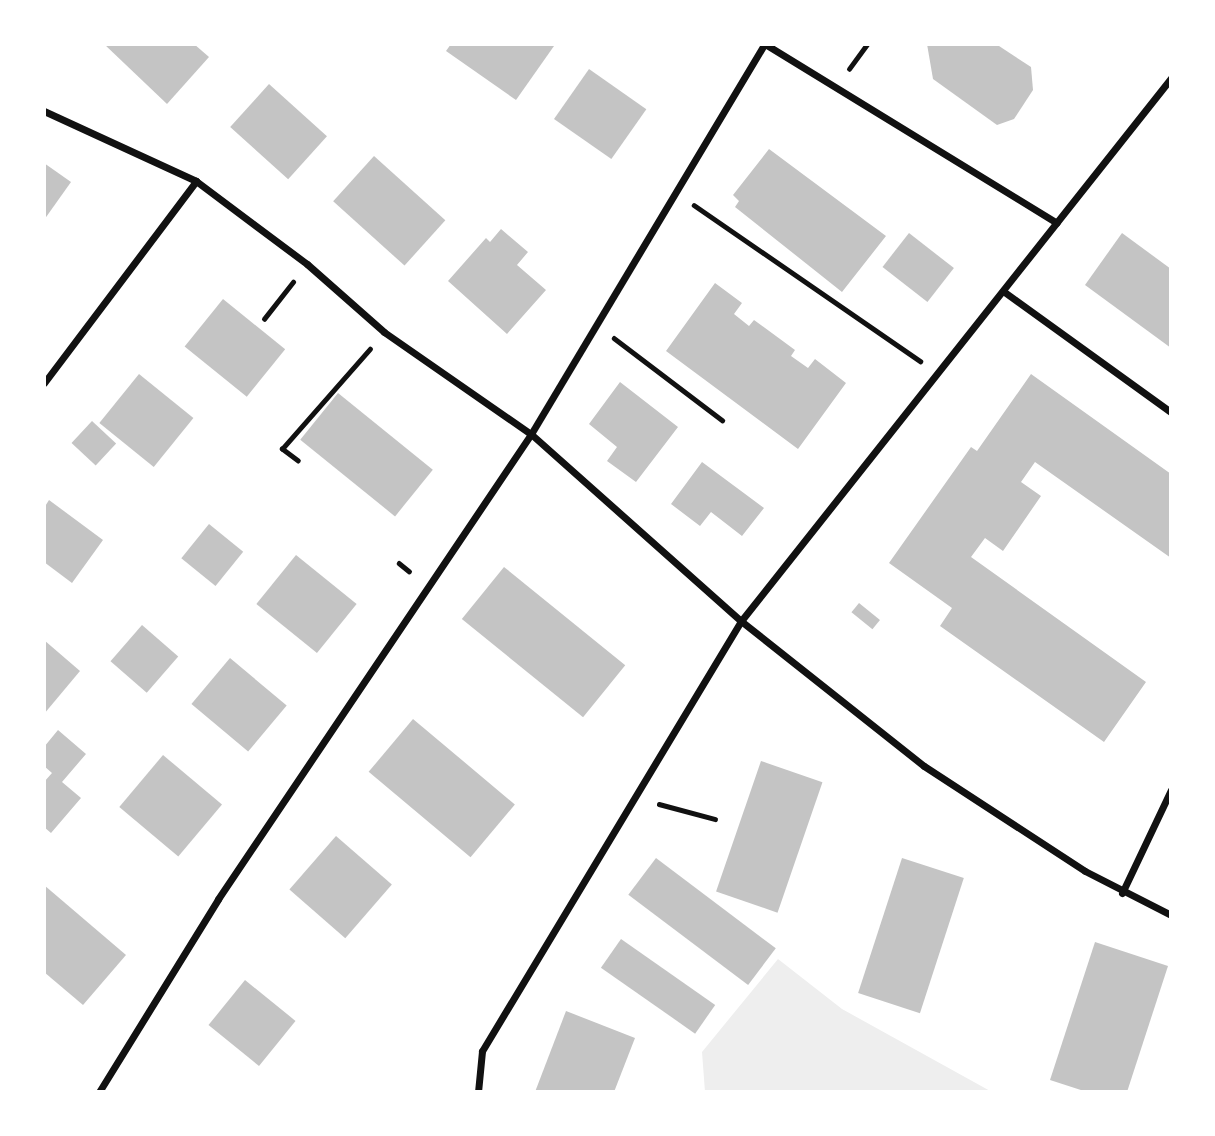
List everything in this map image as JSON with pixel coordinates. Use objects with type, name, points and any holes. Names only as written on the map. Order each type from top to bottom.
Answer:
[{"type":"street","points":[[99,1092],[225,888],[531,434],[598,327],[764,44],[1057,223]]},
{"type":"street","points":[[478,1092],[482,1051],[741,621],[940,375],[1171,78]]},
{"type":"street","points":[[44,111],[196,181],[307,264],[384,332],[531,434],[741,621],[924,766],[1122,893],[1171,915]]},
{"type":"street","points":[[44,383],[196,181]]},
{"type":"street","points":[[1003,291],[1171,412]]},
{"type":"street","points":[[1122,893],[1171,790]]},
{"type":"path","points":[[676,192],[940,375]]},
{"type":"path","points":[[264,319],[307,264]]},
{"type":"path","points":[[598,327],[722,420]]},
{"type":"path","points":[[298,461],[282,449],[384,332]]},
{"type":"path","points":[[636,798],[715,819]]},
{"type":"shaded area","points":[[778,959],[842,1009],[992,1092],[705,1092],[702,1052]]},
{"type":"building","points":[[104,44],[194,44],[209,57],[167,104]]},
{"type":"building","points":[[451,44],[554,46],[516,100],[446,51]]},
{"type":"building","points":[[927,44],[996,44],[1031,67],[1033,90],[1014,119],[997,125],[933,79]]},
{"type":"building","points":[[589,69],[646,109],[611,159],[554,119]]},
{"type":"building","points":[[269,84],[327,136],[288,179],[230,127]]},
{"type":"building","points":[[769,149],[886,236],[842,292],[735,207],[739,201],[733,195]]},
{"type":"building","points":[[374,156],[445,220],[405,266],[333,201]]},
{"type":"building","points":[[44,163],[71,182],[44,220]]},
{"type":"building","points":[[501,229],[528,252],[517,265],[546,290],[507,334],[448,281],[486,238],[490,242]]},
{"type":"building","points":[[909,233],[954,268],[927,302],[883,267]]},
{"type":"building","points":[[1122,233],[1171,269],[1171,348],[1085,285]]},
{"type":"building","points":[[715,283],[742,303],[734,314],[749,326],[754,320],[795,350],[791,356],[808,368],[815,359],[846,383],[798,449],[666,351]]},
{"type":"building","points":[[223,299],[285,349],[247,397],[185,346]]},
{"type":"building","points":[[139,374],[193,418],[154,467],[99,423]]},
{"type":"building","points":[[1031,374],[1171,474],[1171,558],[1035,462],[1021,482],[1041,496],[1003,551],[985,538],[971,557],[1146,682],[1104,742],[940,626],[952,608],[889,563],[971,447],[977,451]]},
{"type":"building","points":[[620,382],[678,427],[636,482],[607,461],[617,447],[589,424]]},
{"type":"building","points":[[338,393],[433,470],[395,516],[300,440]]},
{"type":"building","points":[[92,421],[116,444],[96,465],[72,443]]},
{"type":"building","points":[[702,462],[764,508],[742,536],[711,512],[700,526],[671,504]]},
{"type":"building","points":[[49,500],[103,540],[72,583],[44,562],[44,508]]},
{"type":"building","points":[[209,524],[243,552],[216,586],[181,558]]},
{"type":"building","points":[[296,555],[357,604],[317,653],[256,604]]},
{"type":"building","points":[[504,567],[625,665],[583,717],[462,619]]},
{"type":"building","points":[[859,603],[880,620],[872,629],[851,612]]},
{"type":"building","points":[[142,625],[178,656],[147,693],[111,661]]},
{"type":"building","points":[[44,640],[80,671],[44,714]]},
{"type":"building","points":[[230,658],[287,706],[248,752],[191,704]]},
{"type":"building","points":[[413,719],[515,804],[471,857],[369,772]]},
{"type":"building","points":[[58,730],[86,754],[62,782],[81,798],[51,833],[44,827],[44,782],[52,773],[44,766],[44,747]]},
{"type":"building","points":[[163,755],[222,804],[178,857],[119,807]]},
{"type":"building","points":[[761,761],[822,782],[778,913],[716,891]]},
{"type":"building","points":[[336,836],[392,885],[345,938],[289,890]]},
{"type":"building","points":[[656,858],[776,948],[748,985],[628,895]]},
{"type":"building","points":[[902,858],[964,878],[920,1013],[858,993]]},
{"type":"building","points":[[44,885],[126,955],[83,1005],[44,972]]},
{"type":"building","points":[[621,939],[715,1005],[695,1034],[601,968]]},
{"type":"building","points":[[1095,942],[1168,966],[1127,1092],[1087,1092],[1050,1080]]},
{"type":"building","points":[[245,980],[296,1021],[259,1066],[208,1025]]},
{"type":"building","points":[[566,1011],[635,1038],[614,1092],[535,1092]]}]
